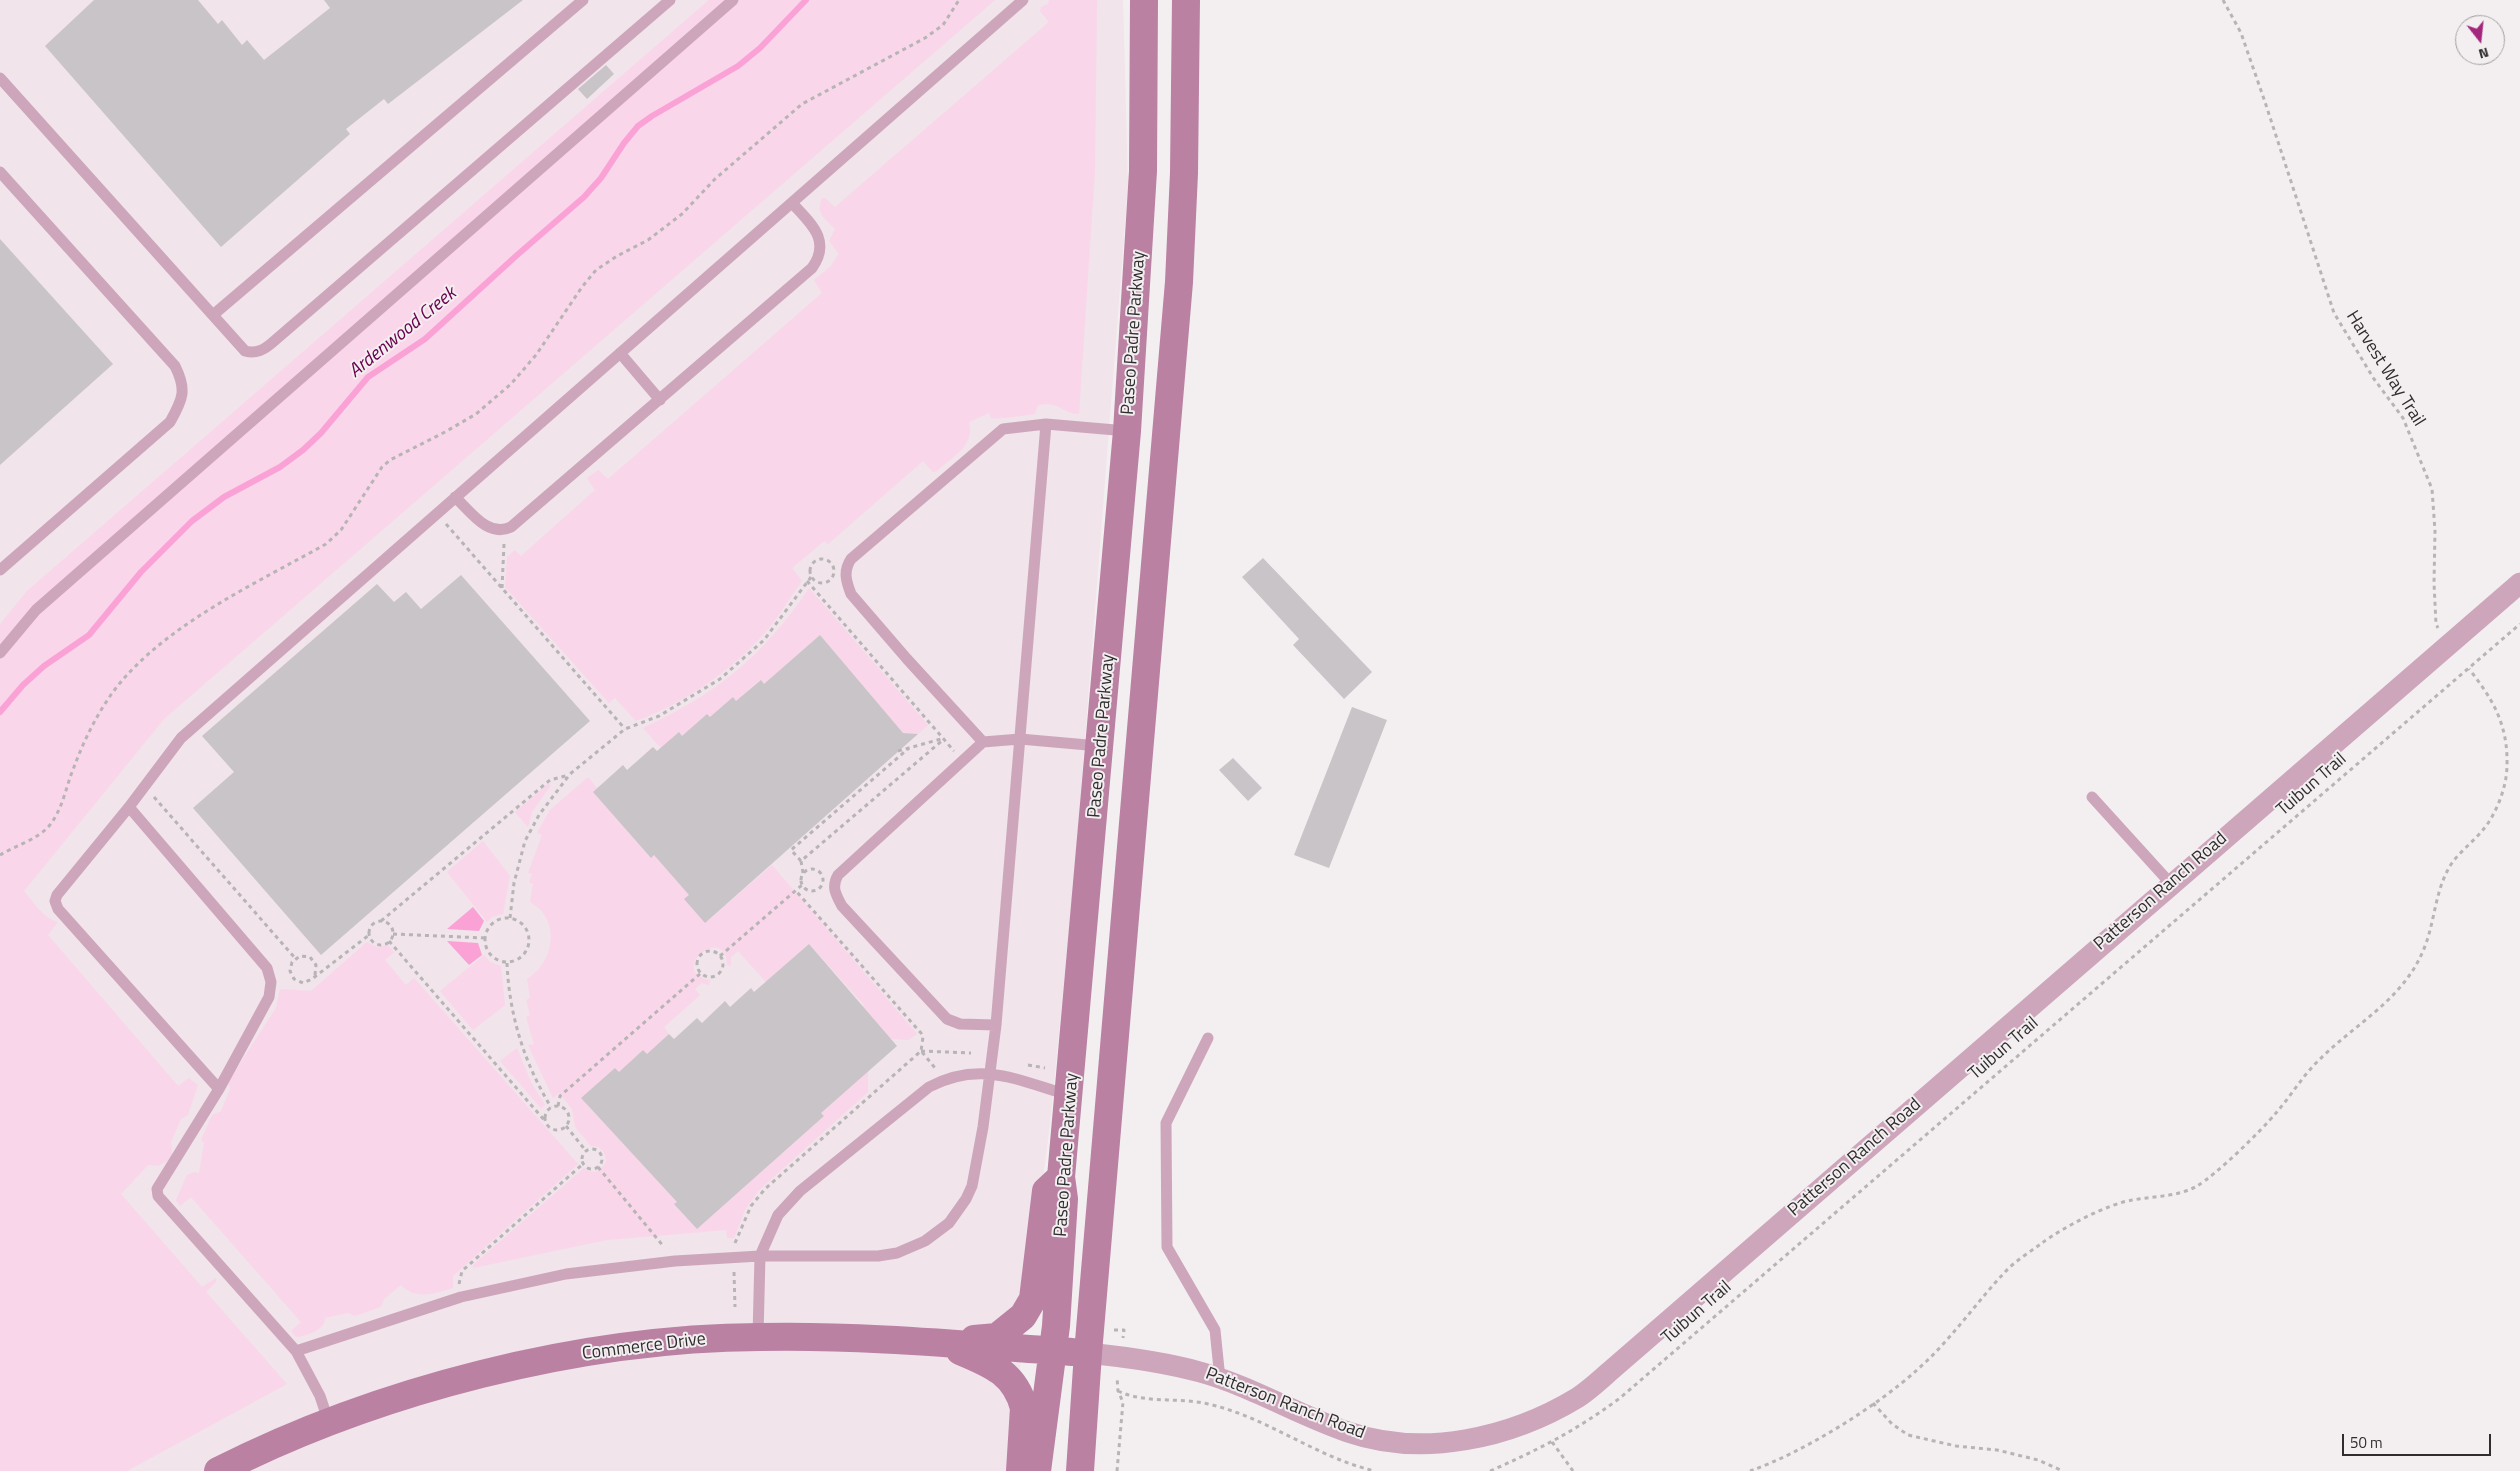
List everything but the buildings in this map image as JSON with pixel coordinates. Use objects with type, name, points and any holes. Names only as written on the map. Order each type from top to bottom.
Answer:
[{"type":"main road","name":"Paseo Padre Parkway","points":[[1037,1471],[1054,1351],[1064,1199],[1061,1177],[1101,746],[1127,431],[1142,181],[1144,0]]},
{"type":"main road","points":[[1080,1471],[1088,1353],[1178,291],[1185,163],[1186,0]]},
{"type":"main road","points":[[941,1343],[997,1337],[1023,1316],[1032,1299],[1046,1191],[1061,1177]]},
{"type":"main road","name":"Commerce Drive","points":[[218,1471],[329,1423],[438,1385],[537,1361],[644,1344],[758,1336],[855,1337],[1088,1353]]},
{"type":"main road","points":[[941,1343],[996,1366],[1015,1387],[1024,1408],[1020,1471]]},
{"type":"street","name":"Patterson Ranch Road","points":[[1088,1353],[1126,1357],[1201,1372],[1349,1432],[1397,1442],[1448,1442],[1499,1433],[1538,1419],[1578,1397],[1609,1372],[2520,582]]},
{"type":"lane","points":[[0,653],[36,610],[733,0]]},
{"type":"lane","points":[[219,1088],[58,909],[56,904],[57,895],[181,738],[1023,0]]},
{"type":"lane","points":[[214,315],[581,1]]},
{"type":"lane","points":[[0,78],[214,315],[244,351],[252,353],[266,348],[666,1]]},
{"type":"lane","points":[[0,172],[175,366],[182,381],[182,400],[170,422],[0,570]]},
{"type":"lane","points":[[455,497],[489,529],[504,530],[516,523],[812,268],[818,259],[821,249],[815,230],[792,203]]},
{"type":"lane","points":[[620,353],[660,400]]},
{"type":"lane","points":[[983,742],[851,594],[847,583],[846,566],[851,559],[999,432],[1009,427],[1046,424],[1127,431]]},
{"type":"lane","points":[[296,1351],[461,1297],[566,1274],[676,1261],[760,1256],[878,1256],[912,1248],[949,1223],[966,1199],[972,1186],[991,1073],[1046,424]]},
{"type":"lane","points":[[996,1025],[960,1024],[947,1019],[842,906],[834,890],[838,875],[983,742],[1020,739],[1101,746]]},
{"type":"lane","points":[[2092,797],[2171,884]]},
{"type":"lane","points":[[129,806],[266,968],[271,982],[269,997],[219,1088],[157,1189],[158,1196],[296,1351],[320,1396],[329,1423]]},
{"type":"lane","points":[[1208,1038],[1166,1123],[1167,1247],[1215,1330],[1220,1379]]},
{"type":"lane","points":[[758,1336],[760,1256],[778,1215],[800,1191],[929,1087],[944,1079],[969,1073],[991,1073],[1069,1095]]},
{"type":"path","points":[[0,854],[48,827],[59,810],[73,767],[96,718],[126,676],[149,654],[171,636],[222,603],[326,544],[341,530],[382,467],[390,460],[476,414],[511,384],[536,355],[582,287],[596,270],[648,240],[682,214],[715,179],[802,104],[926,38],[943,24],[959,0]]},
{"type":"path","name":"Harvest Way Trail","points":[[2224,0],[2241,33],[2266,102],[2334,313],[2374,379],[2403,418],[2432,489],[2436,531],[2434,583],[2436,624],[2448,644]]},
{"type":"path","points":[[437,514],[625,729]]},
{"type":"path","points":[[502,588],[504,530]]},
{"type":"path","points":[[510,918],[514,883],[526,841],[538,815],[570,774],[625,729],[659,716],[698,694],[727,674],[764,640],[811,577],[813,562],[823,558],[832,563],[834,572],[829,581],[819,583],[811,577]]},
{"type":"path","points":[[807,581],[962,760]]},
{"type":"path","name":"Tuibun Trail","points":[[1490,1471],[1552,1442],[1585,1424],[1620,1398],[2520,624]]},
{"type":"path","points":[[1750,1471],[1778,1461],[1873,1403],[1918,1369],[2007,1270],[2054,1234],[2115,1204],[2167,1196],[2199,1184],[2274,1116],[2314,1065],[2333,1046],[2370,1019],[2400,988],[2423,952],[2434,903],[2449,868],[2484,829],[2494,814],[2505,782],[2507,766],[2503,724],[2490,695],[2468,669]]},
{"type":"path","points":[[898,751],[944,739]]},
{"type":"path","points":[[801,862],[944,739]]},
{"type":"path","points":[[720,956],[802,886],[803,873],[801,862],[791,850],[908,748]]},
{"type":"path","points":[[315,975],[316,965],[310,957],[300,956],[295,958],[290,966],[294,979],[303,982],[325,971],[369,935],[372,925],[382,921],[550,780],[570,774]]},
{"type":"path","points":[[144,786],[295,958]]},
{"type":"path","points":[[802,886],[806,889],[819,889],[823,880],[816,869],[806,870],[803,873]]},
{"type":"path","points":[[734,1246],[752,1206],[764,1189],[921,1051],[923,1037],[921,1033],[796,891]]},
{"type":"path","points":[[510,918],[523,925],[530,938],[526,953],[514,962],[507,963],[493,958],[488,952],[485,938],[493,923],[510,918]]},
{"type":"path","points":[[382,921],[388,923],[393,934]]},
{"type":"path","points":[[393,934],[485,938]]},
{"type":"path","points":[[369,935],[375,943],[385,944],[393,934]]},
{"type":"path","points":[[389,941],[545,1121],[552,1128],[562,1129],[566,1126],[569,1116],[563,1107],[551,1107],[547,1110],[545,1121]]},
{"type":"path","points":[[712,951],[720,956],[723,965],[719,974],[710,977],[701,973],[698,964],[702,955],[712,951]]},
{"type":"path","points":[[507,963],[508,995],[516,1026],[536,1081],[551,1107]]},
{"type":"path","points":[[558,1106],[560,1096],[701,973]]},
{"type":"path","points":[[921,1051],[971,1053]]},
{"type":"path","points":[[921,1051],[944,1079]]},
{"type":"path","points":[[566,1126],[586,1151]]},
{"type":"path","points":[[586,1151],[595,1150],[601,1155],[602,1160],[598,1167]]},
{"type":"path","points":[[461,1297],[458,1280],[462,1271],[584,1163],[586,1151]]},
{"type":"path","points":[[584,1163],[590,1168],[598,1167]]},
{"type":"path","points":[[598,1167],[676,1261]]},
{"type":"path","points":[[734,1267],[735,1307]]},
{"type":"path","points":[[1117,1471],[1123,1402],[1118,1391],[1130,1397],[1208,1404],[1278,1429],[1351,1466],[1375,1471]]},
{"type":"path","points":[[1873,1403],[1892,1424],[1908,1435],[1956,1446],[1997,1450],[2038,1460],[2063,1471]]},
{"type":"path","points":[[1552,1442],[1573,1471]]},
{"type":"shaded area","points":[[0,0],[1123,0],[1128,185],[1074,880],[1051,1115],[1007,1471],[0,1471]]},
{"type":"shaded area","points":[[709,0],[995,0],[164,719],[24,891],[43,914],[58,922],[48,935],[178,1086],[189,1078],[198,1085],[188,1115],[181,1119],[171,1142],[172,1154],[169,1160],[158,1166],[148,1165],[121,1194],[202,1287],[216,1278],[216,1282],[206,1292],[287,1384],[127,1471],[0,1471],[0,624],[27,591]]},
{"type":"shaded area","points":[[1049,0],[1097,0],[1095,170],[1079,414],[1046,404],[1038,405],[1035,414],[991,418],[989,413],[969,422],[969,438],[966,444],[937,471],[933,472],[923,461],[828,544],[824,541],[792,568],[802,581],[769,628],[741,657],[709,683],[691,694],[636,721],[615,698],[609,703],[505,587],[507,557],[515,550],[521,556],[595,490],[587,478],[598,470],[608,479],[822,293],[814,280],[830,267],[839,254],[829,241],[835,229],[822,216],[820,204],[822,198],[825,198],[835,207],[1049,22],[1040,11],[1041,7],[1048,4]]},
{"type":"shaded area","points":[[809,588],[928,725],[918,734],[903,733],[820,635],[764,684],[760,680],[736,701],[733,697],[710,717],[682,736],[679,732],[661,748],[643,728],[716,687],[736,671],[774,634]]},
{"type":"shaded area","points":[[588,777],[597,788],[593,792],[650,857],[654,855],[689,895],[705,923],[772,865],[917,1034],[908,1040],[890,1039],[862,1007],[864,1005],[809,944],[766,982],[738,951],[731,957],[731,966],[727,965],[724,953],[718,948],[710,948],[696,960],[694,968],[698,975],[710,980],[709,985],[701,983],[695,989],[700,995],[664,1027],[669,1034],[647,1054],[643,1050],[619,1072],[615,1068],[581,1098],[677,1202],[674,1204],[697,1229],[824,1116],[821,1113],[868,1071],[868,1092],[758,1191],[745,1210],[734,1238],[727,1238],[726,1230],[607,1240],[473,1268],[473,1265],[584,1168],[594,1172],[602,1168],[606,1162],[602,1150],[591,1146],[575,1127],[572,1109],[559,1093],[553,1098],[528,1045],[534,1044],[526,1017],[530,1015],[526,1000],[530,998],[527,979],[543,963],[551,941],[547,919],[530,902],[533,884],[529,882],[532,874],[528,873],[542,835],[537,833],[550,810]]},
{"type":"shaded area","points":[[549,783],[551,785],[532,812],[528,827],[515,812]]},
{"type":"shaded area","points":[[483,841],[510,876],[503,914],[492,917],[487,922],[447,872]]},
{"type":"shaded area","points":[[473,907],[484,921],[479,931],[447,929]]},
{"type":"shaded area","points":[[447,941],[478,943],[482,955],[469,965]]},
{"type":"shaded area","points":[[367,942],[377,947],[388,945],[394,952],[385,960],[406,985],[414,978],[578,1164],[453,1276],[453,1288],[419,1294],[407,1290],[401,1285],[384,1299],[381,1307],[355,1316],[348,1313],[325,1318],[319,1329],[310,1334],[296,1337],[291,1331],[301,1322],[191,1197],[180,1206],[176,1200],[187,1175],[194,1172],[199,1173],[204,1143],[201,1140],[212,1115],[221,1111],[230,1089],[228,1082],[276,1008],[280,989],[311,991]]},
{"type":"shaded area","points":[[484,955],[490,962],[501,966],[505,1005],[473,1030],[440,991]]},
{"type":"shaded area","points":[[517,1048],[531,1082],[545,1105],[541,1108],[500,1061]]},
{"type":"waterway","name":"Ardenwood Creek","points":[[0,712],[23,685],[44,666],[89,635],[141,572],[192,521],[224,497],[280,467],[303,450],[321,433],[368,377],[425,339],[584,197],[601,178],[624,143],[638,126],[738,66],[760,48],[806,0]]}]
